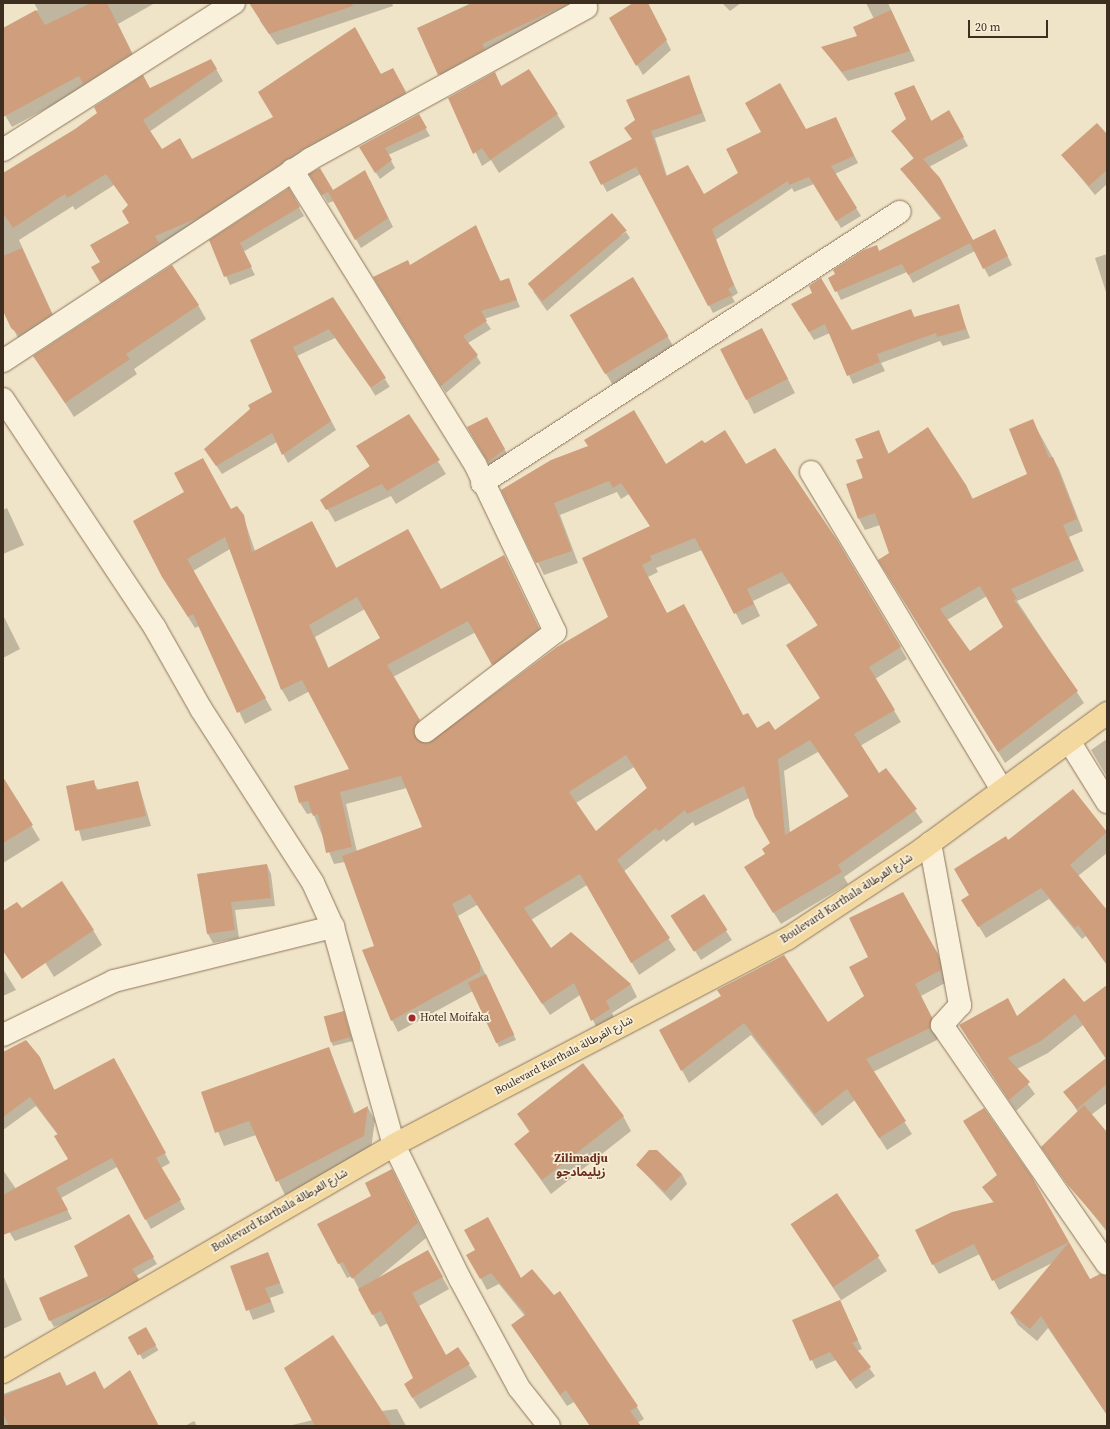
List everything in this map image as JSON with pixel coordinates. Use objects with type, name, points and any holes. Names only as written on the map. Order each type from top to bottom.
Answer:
[{"type":"main road","name":"Boulevard Karthala شارع القرطالة","points":[[3,1372],[394,1145],[787,939],[930,843],[1107,713]]},
{"type":"street","points":[[3,150],[234,3]]},
{"type":"street","points":[[3,361],[292,170],[586,8]]},
{"type":"street","points":[[292,170],[475,464],[482,483],[555,632],[426,731]]},
{"type":"street","points":[[482,483],[900,212]]},
{"type":"street","points":[[3,399],[155,628],[200,709],[313,883],[333,927],[394,1145],[460,1279],[519,1388],[549,1426]]},
{"type":"street","points":[[810,472],[1002,790]]},
{"type":"street","points":[[1069,741],[1107,802]]},
{"type":"street","points":[[930,843],[960,1005],[942,1025],[1107,1264]]},
{"type":"street","points":[[3,1035],[114,981],[333,927]]},
{"type":"building","points":[[91,3],[107,3],[132,53],[83,84],[79,76],[3,117],[3,28],[36,10],[45,25]]},
{"type":"building","points":[[249,3],[352,3],[353,6],[269,34]]},
{"type":"building","points":[[473,3],[569,3],[482,44],[485,49],[438,75],[417,28]]},
{"type":"building","points":[[633,3],[648,3],[667,40],[636,66],[609,18]]},
{"type":"building","points":[[891,10],[910,51],[842,72],[821,47],[857,36],[853,27]]},
{"type":"building","points":[[355,27],[381,74],[393,68],[406,92],[304,148],[200,217],[155,236],[159,243],[100,282],[91,267],[100,262],[90,245],[129,223],[122,211],[128,205],[106,174],[67,198],[65,194],[13,228],[3,213],[3,173],[75,129],[97,113],[94,107],[143,75],[150,88],[211,59],[217,69],[143,120],[162,149],[180,138],[192,159],[273,117],[258,92]]},
{"type":"building","points":[[529,69],[558,114],[490,160],[482,148],[473,154],[448,98],[495,72],[501,86]]},
{"type":"building","points":[[689,75],[702,113],[651,131],[666,176],[688,165],[704,194],[738,173],[726,149],[761,132],[745,103],[780,83],[806,129],[836,117],[854,156],[831,166],[857,208],[836,221],[809,177],[789,185],[788,181],[712,229],[734,285],[728,289],[732,295],[708,306],[636,167],[601,185],[589,162],[632,139],[624,128],[635,120],[626,100]]},
{"type":"building","points":[[914,85],[931,121],[949,110],[964,137],[923,159],[940,178],[973,240],[995,229],[1008,256],[983,269],[970,243],[908,275],[902,264],[835,292],[828,278],[835,274],[833,270],[864,250],[877,245],[879,251],[942,218],[900,169],[914,158],[891,131],[906,119],[894,93]]},
{"type":"building","points":[[419,114],[427,128],[385,148],[392,160],[375,173],[359,147]]},
{"type":"building","points":[[1097,123],[1107,134],[1107,170],[1089,186],[1061,155]]},
{"type":"building","points":[[320,168],[333,190],[365,170],[388,218],[355,240],[328,192],[322,195],[309,174]]},
{"type":"building","points":[[289,188],[300,207],[240,243],[252,267],[224,277],[209,240]]},
{"type":"building","points":[[612,213],[627,231],[543,301],[528,284]]},
{"type":"building","points":[[476,225],[500,281],[509,278],[517,300],[481,311],[487,321],[463,336],[478,355],[441,386],[373,277],[408,260],[410,265]]},
{"type":"building","points":[[22,248],[52,314],[19,335],[11,328],[3,311],[3,256]]},
{"type":"building","points":[[172,265],[199,305],[126,354],[130,359],[65,403],[33,356]]},
{"type":"building","points":[[633,277],[669,336],[605,374],[570,315]]},
{"type":"building","points":[[821,278],[852,330],[911,309],[914,317],[959,304],[966,329],[937,337],[936,333],[877,354],[880,362],[847,376],[825,324],[809,332],[791,304],[812,293],[809,286]]},
{"type":"building","points":[[333,297],[386,378],[371,388],[329,329],[293,347],[331,421],[282,455],[272,433],[216,466],[204,449],[250,409],[248,405],[272,392],[250,340]]},
{"type":"building","points":[[762,328],[788,379],[746,400],[720,349]]},
{"type":"building","points":[[634,410],[666,464],[702,440],[705,443],[725,430],[746,464],[775,448],[837,540],[901,647],[869,667],[895,710],[854,734],[879,773],[886,768],[917,809],[838,865],[842,872],[773,913],[744,867],[765,854],[762,849],[770,843],[755,817],[744,786],[687,814],[685,810],[659,831],[656,828],[617,860],[670,938],[631,963],[580,874],[524,908],[551,948],[571,932],[631,984],[606,1001],[610,1009],[591,1021],[574,983],[542,1004],[470,894],[452,904],[480,963],[480,972],[391,1021],[362,950],[374,946],[342,856],[422,827],[401,776],[340,792],[352,847],[326,853],[318,814],[313,816],[308,801],[299,803],[294,786],[349,769],[302,680],[281,690],[225,537],[187,559],[266,698],[237,713],[193,614],[188,617],[162,577],[133,521],[184,492],[174,473],[203,458],[231,509],[237,506],[244,515],[252,552],[312,521],[336,568],[408,529],[441,589],[504,555],[539,628],[492,665],[468,621],[387,665],[420,720],[414,727],[416,738],[428,743],[557,647],[608,617],[582,558],[650,526],[621,483],[613,488],[609,481],[554,503],[572,551],[536,563],[501,490],[551,460],[588,446],[584,440]],"holes":[[[695,538],[734,614],[754,604],[747,589],[782,572],[818,625],[786,645],[820,698],[775,730],[769,721],[757,728],[748,713],[743,715],[684,604],[667,613],[642,565],[652,560],[650,556]],[[357,597],[380,638],[328,668],[309,625]],[[810,740],[849,796],[785,835],[778,759]],[[626,755],[647,788],[596,831],[569,792]]]},
{"type":"building","points":[[409,414],[440,460],[387,491],[382,484],[326,510],[320,500],[370,466],[356,446]]},
{"type":"building","points":[[487,417],[505,449],[488,462],[467,427]]},
{"type":"building","points":[[1033,419],[1049,458],[1053,457],[1077,519],[1063,525],[1078,559],[1011,589],[1017,599],[1014,600],[1078,691],[998,752],[878,560],[889,553],[875,513],[858,519],[846,484],[863,478],[856,460],[863,458],[855,439],[879,430],[888,454],[928,427],[966,485],[972,499],[1027,474],[1009,429]],"holes":[[[980,586],[1003,627],[970,651],[940,609]]]},
{"type":"building","points":[[3,777],[33,825],[3,843]]},
{"type":"building","points":[[94,780],[96,790],[138,781],[146,816],[75,831],[66,786]]},
{"type":"building","points":[[1073,789],[1107,832],[1070,865],[1107,910],[1107,965],[1078,925],[1075,928],[1041,888],[978,927],[961,900],[969,895],[954,869],[1006,836],[1008,840]]},
{"type":"building","points":[[267,864],[271,898],[231,902],[235,930],[207,934],[197,874]]},
{"type":"building","points":[[62,881],[94,930],[22,979],[3,951],[3,911],[17,902],[22,908]]},
{"type":"building","points":[[903,892],[938,954],[941,970],[915,984],[932,1018],[930,1028],[866,1059],[906,1121],[879,1138],[847,1089],[815,1114],[744,1023],[681,1071],[659,1030],[721,996],[717,990],[784,955],[828,1022],[864,996],[849,967],[868,957],[849,918]]},
{"type":"building","points":[[704,894],[727,930],[694,952],[670,916]]},
{"type":"building","points":[[486,974],[514,1035],[496,1043],[468,982]]},
{"type":"building","points":[[1064,978],[1084,1002],[1107,985],[1107,1084],[1077,1109],[1063,1092],[1106,1058],[1075,1014],[1041,1041],[1008,1058],[1030,1082],[1009,1100],[959,1025],[1008,998],[1017,1016]]},
{"type":"building","points":[[344,1011],[351,1037],[331,1043],[324,1016]]},
{"type":"building","points":[[26,1040],[40,1057],[54,1090],[114,1058],[166,1153],[156,1158],[181,1200],[145,1220],[112,1158],[56,1188],[68,1210],[3,1235],[3,1195],[68,1159],[54,1136],[58,1134],[30,1097],[3,1117],[3,1052]]},
{"type":"building","points":[[329,1047],[353,1114],[368,1106],[364,1136],[276,1182],[249,1121],[215,1133],[201,1092]]},
{"type":"building","points":[[583,1063],[624,1116],[542,1180],[514,1144],[530,1131],[517,1114]]},
{"type":"building","points":[[1084,1105],[1107,1132],[1107,1230],[1067,1184],[1041,1147]]},
{"type":"building","points":[[984,1108],[1032,1177],[1069,1242],[992,1281],[974,1244],[932,1265],[915,1230],[952,1212],[994,1202],[982,1187],[997,1175],[963,1121]]},
{"type":"building","points":[[649,1150],[657,1150],[682,1174],[665,1192],[636,1165]]},
{"type":"building","points":[[392,1169],[418,1223],[352,1279],[343,1262],[338,1264],[317,1224],[371,1196],[365,1183]]},
{"type":"building","points":[[837,1193],[879,1256],[833,1287],[791,1224]]},
{"type":"building","points":[[129,1214],[154,1257],[132,1269],[139,1279],[110,1295],[49,1321],[39,1298],[88,1276],[74,1246]]},
{"type":"building","points":[[488,1217],[521,1278],[532,1269],[554,1295],[560,1291],[638,1406],[630,1411],[641,1426],[590,1426],[566,1390],[560,1395],[511,1325],[526,1314],[491,1273],[480,1279],[466,1255],[475,1250],[464,1230]]},
{"type":"building","points":[[1069,1242],[1090,1279],[1100,1274],[1107,1276],[1107,1415],[1041,1316],[1030,1329],[1010,1313]]},
{"type":"building","points":[[428,1250],[443,1277],[412,1293],[446,1355],[458,1347],[470,1364],[412,1398],[404,1384],[413,1378],[381,1311],[372,1315],[358,1289]]},
{"type":"building","points":[[268,1252],[280,1283],[265,1288],[271,1302],[246,1311],[230,1266]]},
{"type":"building","points":[[840,1300],[858,1340],[852,1343],[871,1367],[850,1381],[830,1352],[810,1361],[792,1320]]},
{"type":"building","points":[[146,1327],[156,1345],[138,1356],[128,1337]]},
{"type":"building","points":[[333,1335],[392,1426],[315,1426],[284,1368]]},
{"type":"building","points":[[130,1370],[159,1426],[9,1426],[3,1413],[3,1396],[60,1372],[66,1386],[95,1371],[104,1389]]},
{"type":"place","name":"Hotel Moifaka","points":[[412,1018]]},
{"type":"district","name":"Zilimadju زيليمادجو","points":[[581,1166]]}]
